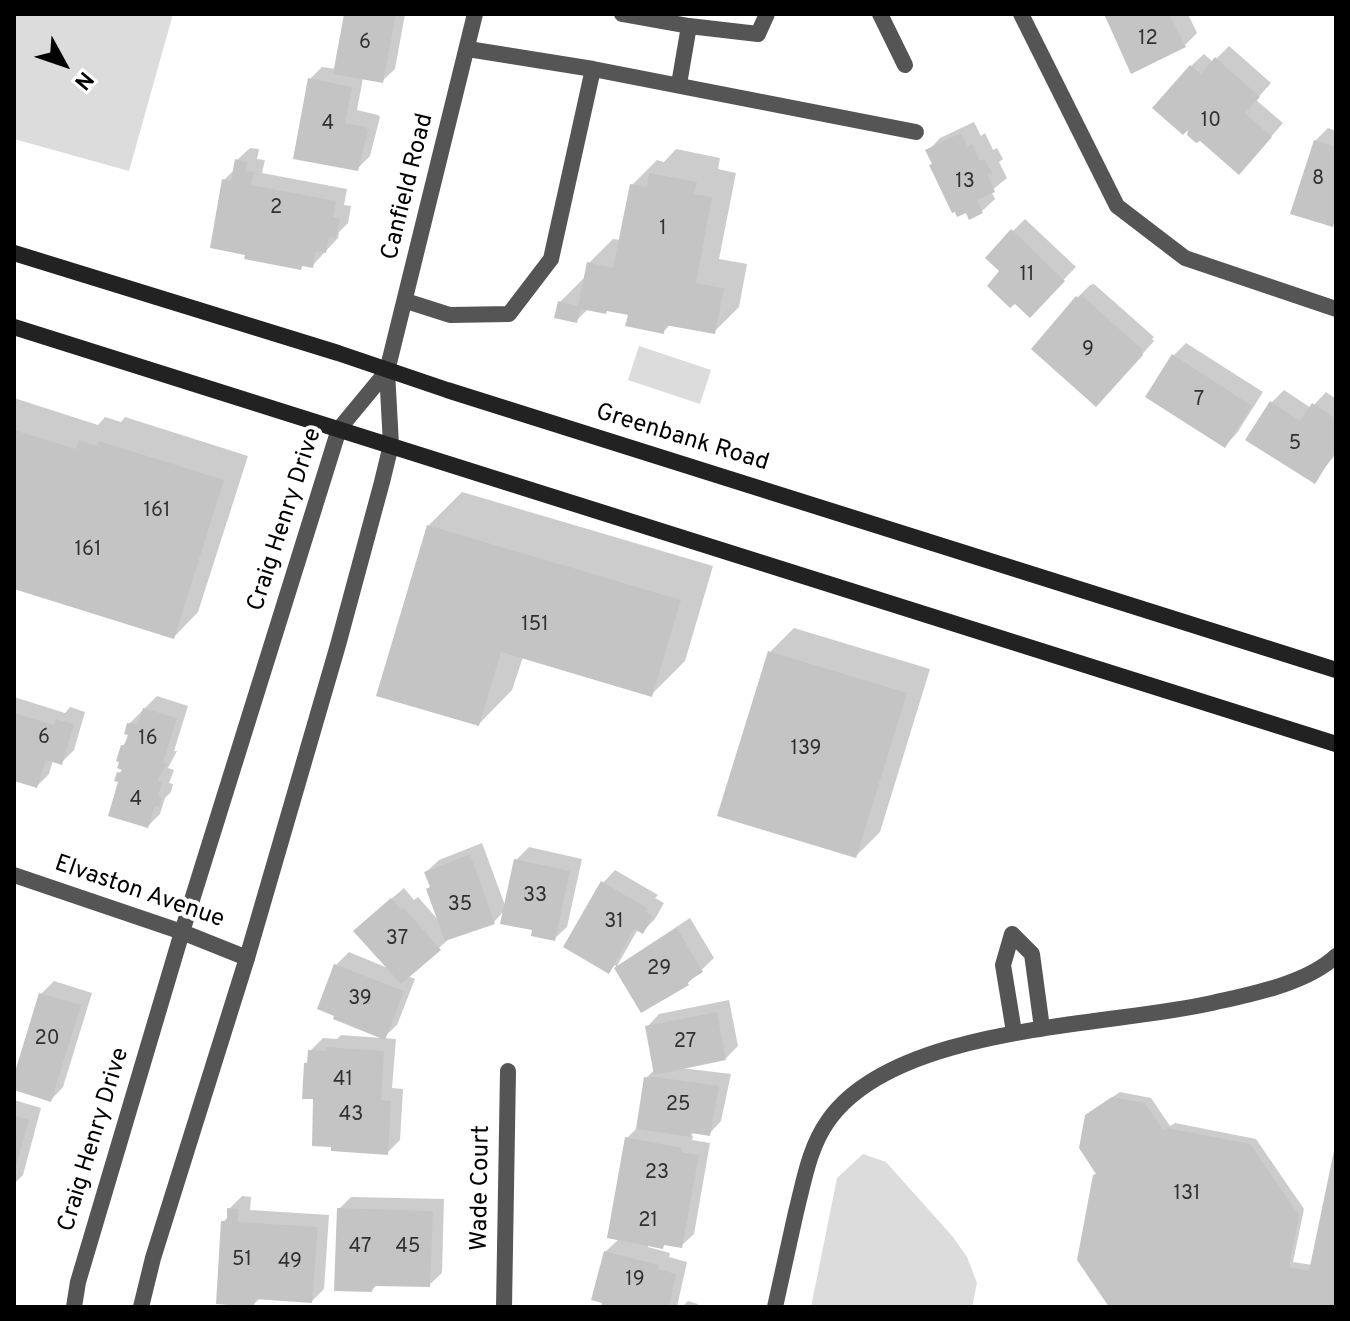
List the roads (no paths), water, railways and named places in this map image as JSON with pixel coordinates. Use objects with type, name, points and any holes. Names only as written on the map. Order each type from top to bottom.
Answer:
[{"type":"main road","name":"Greenbank Road","points":[[14,253],[1336,670]]},
{"type":"main road","points":[[14,327],[1336,744]]},
{"type":"street","name":"Canfield Road","points":[[387,371],[475,14]]},
{"type":"street","points":[[622,14],[758,34],[767,14]]},
{"type":"street","points":[[880,14],[905,65]]},
{"type":"street","points":[[1021,14],[1117,206],[1185,258],[1336,309]]},
{"type":"street","points":[[679,84],[689,26]]},
{"type":"street","points":[[468,49],[679,84],[916,132]]},
{"type":"street","points":[[406,301],[450,315],[509,314],[551,259],[593,69]]},
{"type":"street","points":[[141,1307],[153,1258],[247,958],[338,645],[391,445],[387,371]]},
{"type":"street","name":"Craig Henry Drive","points":[[74,1307],[78,1282],[182,932],[339,429],[387,371]]},
{"type":"street","name":"Elvaston Avenue","points":[[14,875],[182,932],[247,958]]},
{"type":"street","points":[[1014,1032],[1003,965],[1012,934],[1032,954],[1042,1028]]},
{"type":"street","points":[[775,1307],[809,1159],[827,1122],[850,1095],[895,1069],[960,1045],[1014,1032],[1185,1009],[1260,992],[1294,980],[1334,955]]},
{"type":"street","name":"Wade Court","points":[[504,1307],[508,1071]]}]
